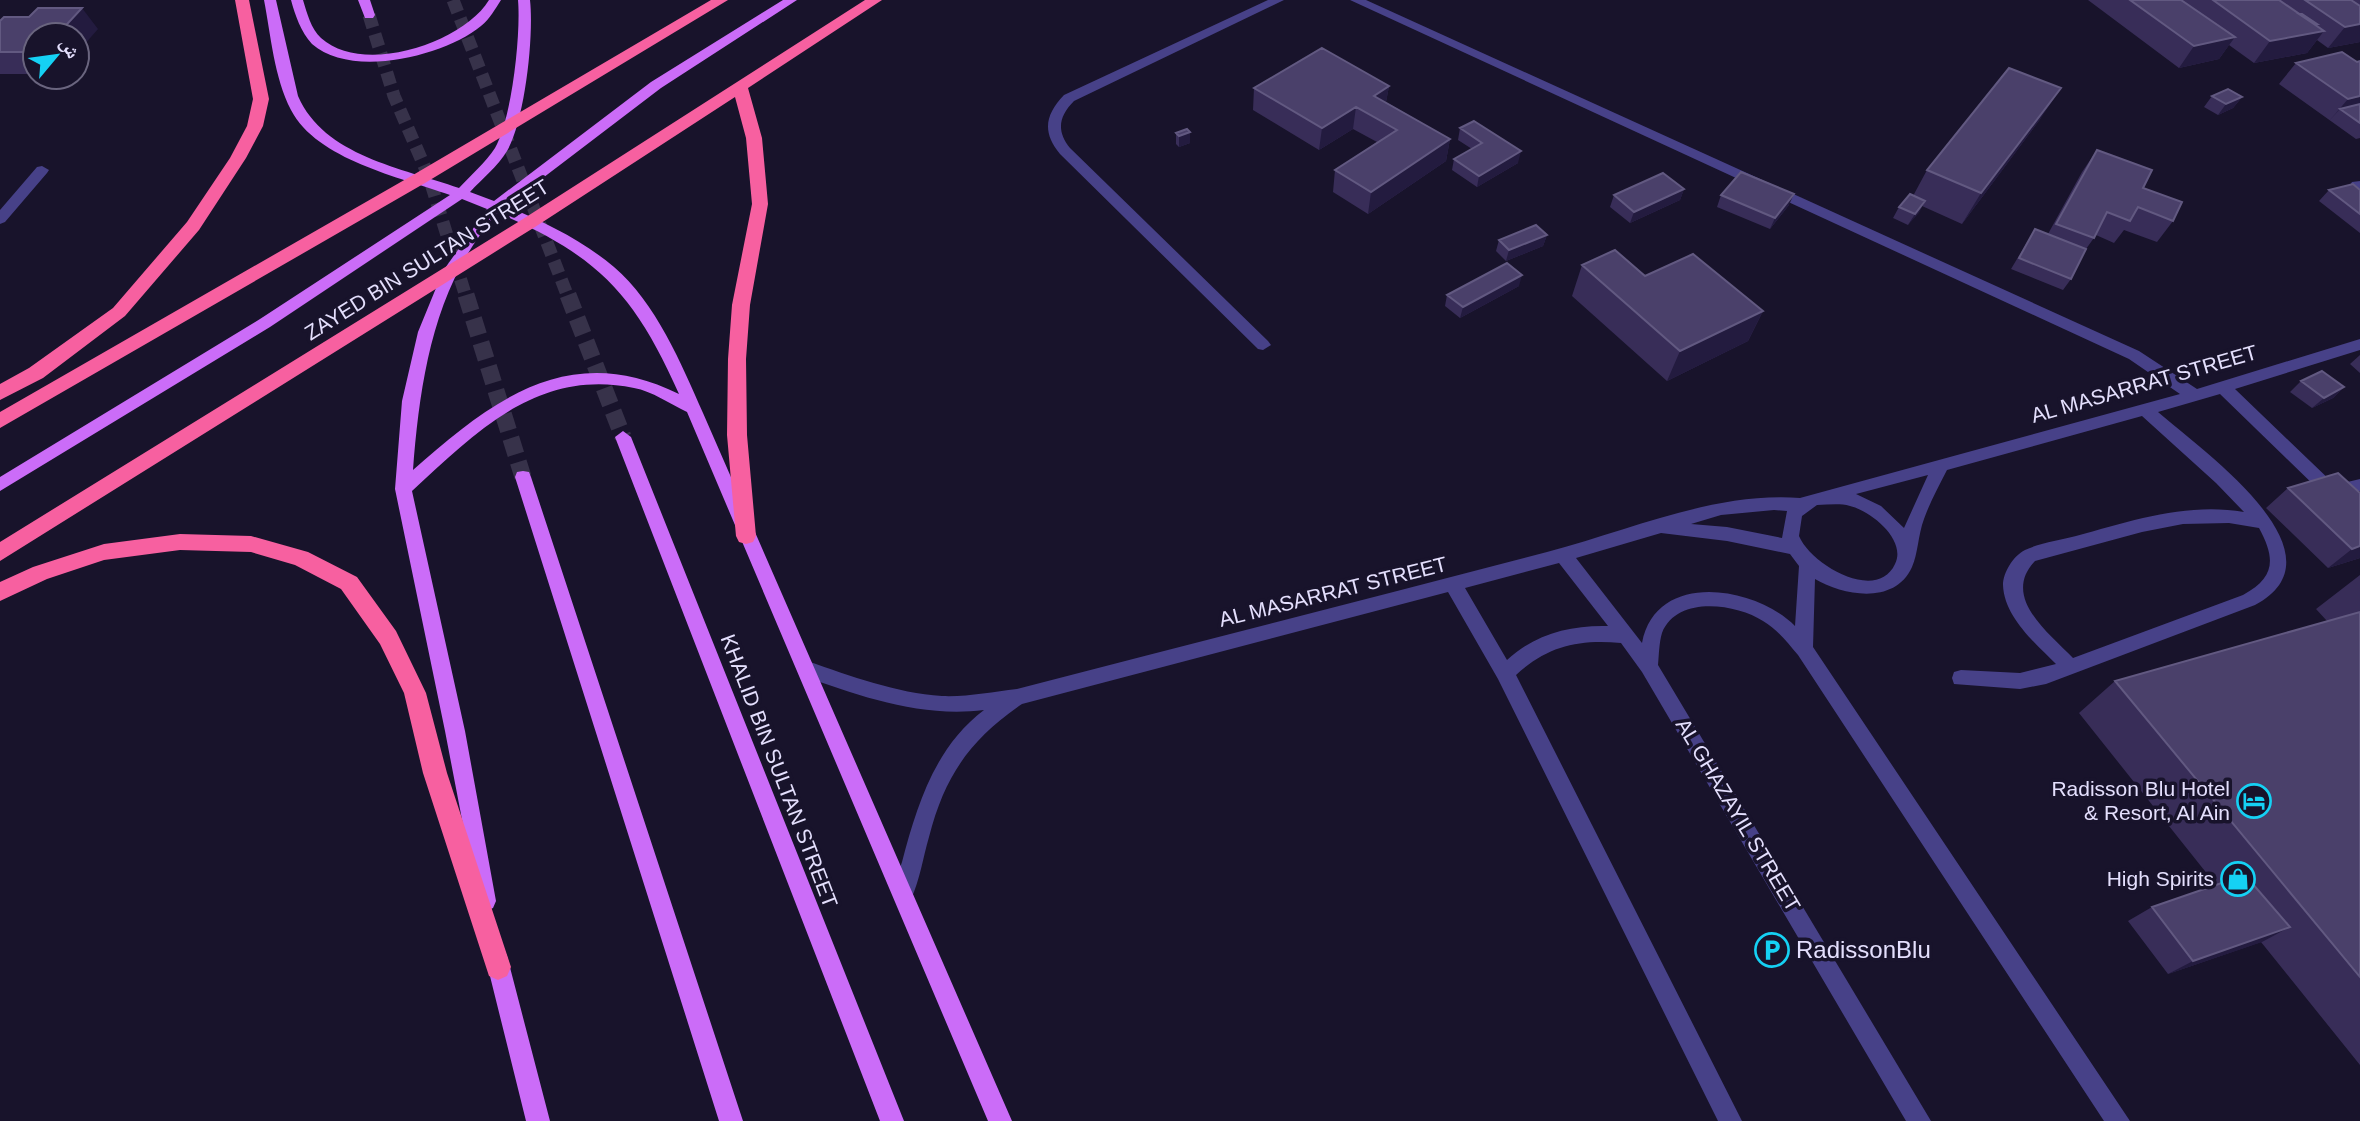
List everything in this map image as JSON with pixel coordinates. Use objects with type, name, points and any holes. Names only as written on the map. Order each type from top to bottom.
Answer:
[{"type":"highway","points":[[0,393],[36,373],[119,312],[193,226],[238,158],[255,126],[261,99],[242,0]]},
{"type":"highway","points":[[0,421],[419,179],[720,0]]},
{"type":"highway","name":"ZAYED BIN SULTAN STREET","points":[[0,553],[529,223],[875,0]]},
{"type":"highway","points":[[740,86],[754,138],[760,204],[741,305],[737,359],[737,435],[746,536]]},
{"type":"highway","points":[[0,592],[40,573],[104,552],[180,542],[251,544],[301,558],[349,583],[388,638],[415,693],[435,773],[498,967]]},
{"type":"main road","points":[[270,0],[292,97],[304,121],[322,139],[359,157],[496,207],[570,243],[598,261],[629,293],[654,331],[694,408],[746,536],[904,892],[1000,1121]]},
{"type":"main road","points":[[297,0],[304,21],[319,43],[345,54],[379,57],[405,54],[455,38],[474,26],[495,0]]},
{"type":"main road","points":[[364,0],[369,15]]},
{"type":"main road","points":[[0,485],[265,323],[462,193],[500,151],[512,124],[526,20],[524,0]]},
{"type":"main road","points":[[538,1121],[498,967],[455,731],[403,489],[410,401],[426,332],[450,271],[482,222],[496,207],[656,85],[791,0]]},
{"type":"main road","points":[[403,489],[476,425],[525,392],[572,378],[606,378],[638,383],[694,408]]},
{"type":"main road","name":"KHALID BIN SULTAN STREET","points":[[623,437],[892,1121]]},
{"type":"main road","points":[[523,477],[731,1121]]},
{"type":"street","points":[[1263,345],[1065,151],[1051,130],[1058,107],[1069,97],[1278,0]]},
{"type":"street","points":[[1356,0],[2134,355],[2195,396]]},
{"type":"street","points":[[0,219],[42,170]]},
{"type":"street","name":"AL MASARRAT STREET","points":[[807,669],[875,691],[917,701],[960,704],[1017,696],[1563,555],[1721,508],[1809,502],[2195,396],[2360,344]]},
{"type":"street","points":[[2222,386],[2360,519]]},
{"type":"street","points":[[1961,678],[2020,681],[2070,667],[2249,600],[2266,591],[2276,577],[2279,560],[2276,541],[2265,522],[2222,478],[2144,409]]},
{"type":"street","points":[[1906,550],[1900,534],[1888,520],[1872,508],[1853,500],[1834,497],[1809,502],[1794,513],[1790,524],[1790,536],[1795,548],[1808,564],[1825,576],[1845,583],[1874,585],[1897,576],[1905,564],[1906,550],[1915,520],[1940,467]]},
{"type":"street","points":[[2332,492],[2360,485]]},
{"type":"street","points":[[2070,667],[2018,608],[2011,592],[2011,577],[2017,565],[2029,556],[2158,521],[2209,515],[2265,522]]},
{"type":"street","name":"AL MASARRAT STREET","points":[[1660,528],[1727,534],[1795,548]]},
{"type":"street","name":"AL GHAZAYIL STREET","points":[[1563,555],[1649,666],[1919,1121]]},
{"type":"street","points":[[1804,649],[1808,564]]},
{"type":"street","points":[[1453,584],[1505,673],[1730,1121]]},
{"type":"street","points":[[1649,666],[1650,644],[1656,625],[1670,610],[1691,601],[1714,599],[1740,603],[1765,613],[1787,629],[1804,649],[2118,1121]]},
{"type":"street","points":[[1505,673],[1522,656],[1544,643],[1568,635],[1595,632],[1625,636]]},
{"type":"street","name":"AL MASARRAT STREET","points":[[904,892],[927,807],[943,770],[970,733],[1017,696]]},
{"type":"building","points":[[2130,0],[2181,0],[2235,37],[2194,46]]},
{"type":"building","points":[[2213,0],[2279,0],[2324,31],[2270,41]]},
{"type":"building","points":[[2305,0],[2351,0],[2360,6],[2360,24],[2345,27]]},
{"type":"building","points":[[38,8],[82,8],[70,21],[21,21],[21,52],[0,52],[0,21],[4,17],[29,17]]},
{"type":"building","points":[[1322,48],[1389,86],[1374,96],[1450,139],[1371,192],[1335,170],[1397,130],[1356,107],[1322,128],[1254,88]]},
{"type":"building","points":[[2342,52],[2357,62],[2360,61],[2360,96],[2348,99],[2296,63]]},
{"type":"building","points":[[2009,68],[2061,88],[1981,193],[1927,170]]},
{"type":"building","points":[[2228,89],[2242,97],[2226,104],[2212,96]]},
{"type":"building","points":[[2360,104],[2360,123],[2340,109]]},
{"type":"building","points":[[1474,121],[1521,151],[1479,176],[1454,159],[1482,143],[1460,128]]},
{"type":"building","points":[[1187,129],[1190,132],[1179,136],[1176,133]]},
{"type":"building","points":[[2097,150],[2152,170],[2143,188],[2182,202],[2173,221],[2138,207],[2130,221],[2107,212],[2094,238],[2056,224]]},
{"type":"building","points":[[1741,172],[1794,194],[1775,218],[1721,195]]},
{"type":"building","points":[[1663,173],[1684,189],[1634,212],[1614,195]]},
{"type":"building","points":[[2353,184],[2360,190],[2360,214],[2329,190]]},
{"type":"building","points":[[1910,194],[1925,201],[1915,214],[1899,207]]},
{"type":"building","points":[[1536,225],[1547,235],[1509,250],[1499,240]]},
{"type":"building","points":[[2035,229],[2086,249],[2071,279],[2019,258]]},
{"type":"building","points":[[1615,250],[1645,276],[1693,254],[1763,311],[1680,351],[1582,265]]},
{"type":"building","points":[[1507,263],[1522,275],[1463,307],[1447,295]]},
{"type":"building","points":[[2322,371],[2344,387],[2324,398],[2301,381]]},
{"type":"building","points":[[2338,473],[2360,493],[2360,546],[2352,549],[2288,488]]},
{"type":"building","name":"Radisson Blu Hotel & Resort, Al Ain","points":[[2360,612],[2360,977],[2115,681]]},
{"type":"building","points":[[2245,875],[2290,927],[2193,961],[2152,907]]},
{"type":"tunnel","points":[[453,0],[568,297]]},
{"type":"tunnel","points":[[369,15],[394,96],[429,177],[466,297]]},
{"type":"tunnel","points":[[466,295],[523,477]]},
{"type":"tunnel","points":[[568,295],[623,437]]},
{"type":"place","name":"Radisson Blu Hotel & Resort, Al Ain","points":[[2254,801]]},
{"type":"place","name":"High Spirits","points":[[2238,879]]},
{"type":"place","name":"RadissonBlu","points":[[1772,950]]}]
